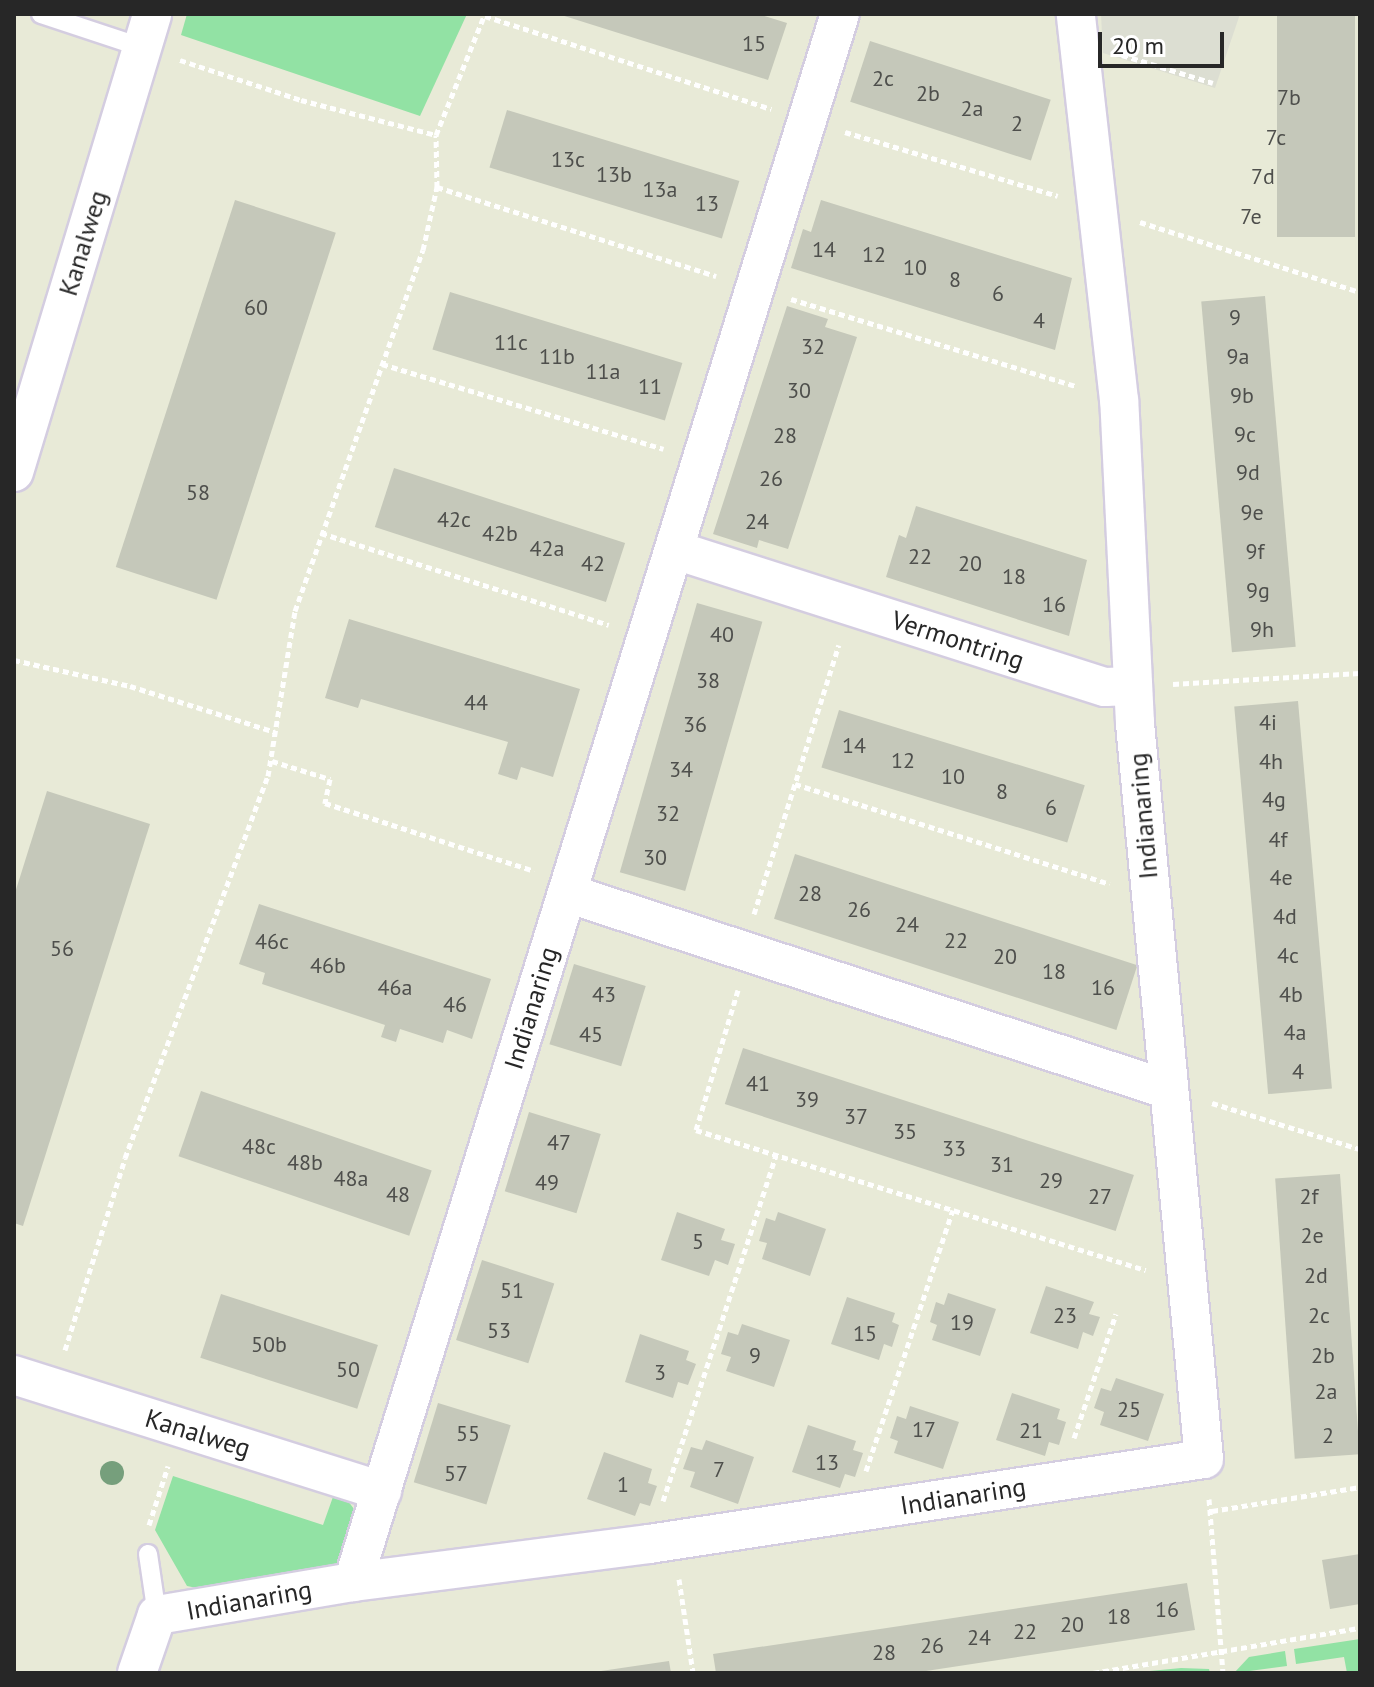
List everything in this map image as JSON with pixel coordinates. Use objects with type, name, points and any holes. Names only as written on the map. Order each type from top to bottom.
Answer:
[{"type":"street","points":[[675,550],[840,14]]},
{"type":"street","points":[[1077,28],[1100,209],[1119,400],[1133,686]]},
{"type":"street","name":"Kanalweg","points":[[14,472],[147,30]]},
{"type":"street","name":"Vermontring","points":[[675,550],[1105,687],[1133,686]]},
{"type":"street","name":"Indianaring","points":[[353,1582],[675,550]]},
{"type":"street","name":"Indianaring","points":[[137,1673],[157,1615],[353,1582],[661,1542],[1204,1459],[1189,1283],[1166,1089],[1133,686]]},
{"type":"street","points":[[567,893],[1166,1089]]},
{"type":"street","name":"Kanalweg","points":[[14,1375],[382,1491]]},
{"type":"lane","points":[[41,14],[147,30]]},
{"type":"lane","points":[[148,1554],[157,1615]]},
{"type":"path","points":[[53,1387],[125,1158],[272,761],[295,611],[423,250],[437,187],[436,135],[485,14]]},
{"type":"path","points":[[1077,28],[1213,83]]},
{"type":"path","points":[[147,30],[301,100],[436,135]]},
{"type":"path","points":[[1100,209],[1360,292]]},
{"type":"path","points":[[382,364],[702,461]]},
{"type":"path","points":[[321,533],[646,637]]},
{"type":"path","points":[[750,926],[851,606]]},
{"type":"path","points":[[14,660],[130,686],[275,732]]},
{"type":"path","points":[[1133,686],[1360,673]]},
{"type":"path","points":[[272,761],[330,779],[325,803],[548,876],[567,893]]},
{"type":"path","points":[[795,784],[1150,896]]},
{"type":"path","points":[[742,976],[696,1130],[1189,1283]]},
{"type":"path","points":[[1166,1089],[1360,1149]]},
{"type":"path","points":[[693,1673],[661,1542],[776,1156]]},
{"type":"path","points":[[852,1514],[953,1210]]},
{"type":"path","points":[[1059,1481],[1116,1314]]},
{"type":"path","points":[[148,1554],[150,1522],[181,1428]]},
{"type":"path","points":[[1223,1673],[1212,1511],[1360,1487]]},
{"type":"path","points":[[1093,1673],[1360,1628]]},
{"type":"green space","points":[[187,14],[467,14],[420,116],[181,35]]},
{"type":"green space","points":[[173,1476],[323,1525],[334,1494],[348,1501],[357,1513],[343,1561],[333,1568],[202,1589],[187,1586],[155,1530]]},
{"type":"green space","points":[[1360,1639],[1360,1673],[1347,1673],[1344,1657],[1296,1664],[1294,1649]]},
{"type":"green space","points":[[1285,1651],[1287,1666],[1234,1673],[1249,1657]]},
{"type":"green space","points":[[1209,1669],[1210,1673],[1129,1673]]},
{"type":"shaded area","points":[[1101,14],[1240,14],[1215,88],[1103,53]]},
{"type":"building","points":[[558,14],[758,14],[787,23],[768,80]]},
{"type":"building","points":[[1277,14],[1355,14],[1355,237],[1277,237]]},
{"type":"building","points":[[870,41],[1051,100],[1031,161],[850,102]]},
{"type":"building","points":[[507,110],[739,181],[722,238],[489,167]]},
{"type":"building","points":[[235,200],[336,233],[217,600],[116,567]]},
{"type":"building","points":[[821,200],[1072,278],[1055,350],[791,268],[803,229],[811,232]]},
{"type":"building","points":[[450,292],[682,363],[665,420],[432,349]]},
{"type":"building","points":[[1265,296],[1296,647],[1232,652],[1201,302]]},
{"type":"building","points":[[787,306],[828,319],[825,327],[857,337],[788,549],[759,540],[757,548],[713,534]]},
{"type":"building","points":[[394,468],[625,543],[606,602],[375,527]]},
{"type":"building","points":[[916,506],[1087,560],[1069,636],[886,577],[899,535],[906,538]]},
{"type":"building","points":[[697,603],[762,622],[685,891],[620,872]]},
{"type":"building","points":[[349,619],[580,689],[553,777],[521,767],[517,780],[498,774],[508,742],[361,699],[358,708],[325,698]]},
{"type":"building","points":[[1298,701],[1332,1089],[1268,1094],[1234,707]]},
{"type":"building","points":[[839,710],[1085,785],[1067,843],[821,767]]},
{"type":"building","points":[[47,791],[150,824],[23,1226],[14,1223],[14,896]]},
{"type":"building","points":[[795,854],[1137,965],[1116,1030],[774,919]]},
{"type":"building","points":[[259,904],[491,979],[472,1039],[447,1030],[443,1043],[400,1029],[396,1042],[381,1037],[385,1025],[262,984],[265,973],[239,964]]},
{"type":"building","points":[[574,964],[646,986],[621,1066],[549,1044]]},
{"type":"building","points":[[743,1048],[1134,1175],[1116,1231],[725,1104]]},
{"type":"building","points":[[201,1091],[432,1170],[409,1236],[179,1156]]},
{"type":"building","points":[[529,1112],[601,1134],[576,1213],[505,1191]]},
{"type":"building","points":[[1340,1174],[1360,1454],[1295,1459],[1275,1179]]},
{"type":"building","points":[[677,1212],[725,1229],[721,1240],[735,1244],[728,1265],[715,1260],[709,1276],[661,1260]]},
{"type":"building","points":[[778,1212],[826,1229],[810,1276],[762,1259],[767,1243],[759,1241],[766,1218],[775,1221]]},
{"type":"building","points":[[482,1260],[554,1283],[528,1363],[456,1340]]},
{"type":"building","points":[[1046,1286],[1094,1302],[1089,1314],[1100,1317],[1093,1336],[1083,1332],[1078,1349],[1030,1333]]},
{"type":"building","points":[[948,1293],[996,1309],[980,1356],[932,1340],[937,1325],[930,1322],[936,1302],[944,1305]]},
{"type":"building","points":[[221,1294],[378,1345],[357,1409],[200,1358]]},
{"type":"building","points":[[847,1297],[895,1313],[892,1322],[899,1325],[892,1347],[884,1344],[879,1360],[831,1344]]},
{"type":"building","points":[[742,1324],[790,1340],[774,1387],[726,1371],[731,1357],[721,1354],[728,1332],[738,1335]]},
{"type":"building","points":[[640,1334],[689,1351],[686,1360],[696,1364],[688,1385],[678,1382],[673,1398],[625,1382]]},
{"type":"building","points":[[1116,1378],[1164,1394],[1148,1441],[1100,1425],[1104,1412],[1094,1408],[1101,1388],[1111,1391]]},
{"type":"building","points":[[1012,1393],[1060,1409],[1057,1419],[1066,1422],[1059,1445],[1049,1442],[1045,1456],[996,1440]]},
{"type":"building","points":[[438,1403],[511,1425],[486,1505],[414,1482]]},
{"type":"building","points":[[910,1406],[959,1422],[943,1469],[894,1453],[898,1441],[890,1438],[897,1416],[906,1419]]},
{"type":"building","points":[[808,1425],[856,1441],[853,1450],[863,1453],[855,1477],[845,1474],[840,1488],[792,1472]]},
{"type":"building","points":[[706,1440],[754,1457],[738,1504],[690,1487],[695,1472],[683,1469],[691,1447],[702,1450]]},
{"type":"building","points":[[604,1452],[652,1469],[648,1483],[657,1486],[650,1506],[640,1503],[635,1516],[587,1499]]},
{"type":"building","points":[[1360,1554],[1360,1604],[1330,1609],[1322,1560]]},
{"type":"building","points":[[1187,1583],[1195,1630],[913,1673],[716,1673],[713,1654]]},
{"type":"building","points":[[669,1661],[671,1673],[601,1673],[601,1671]]}]
